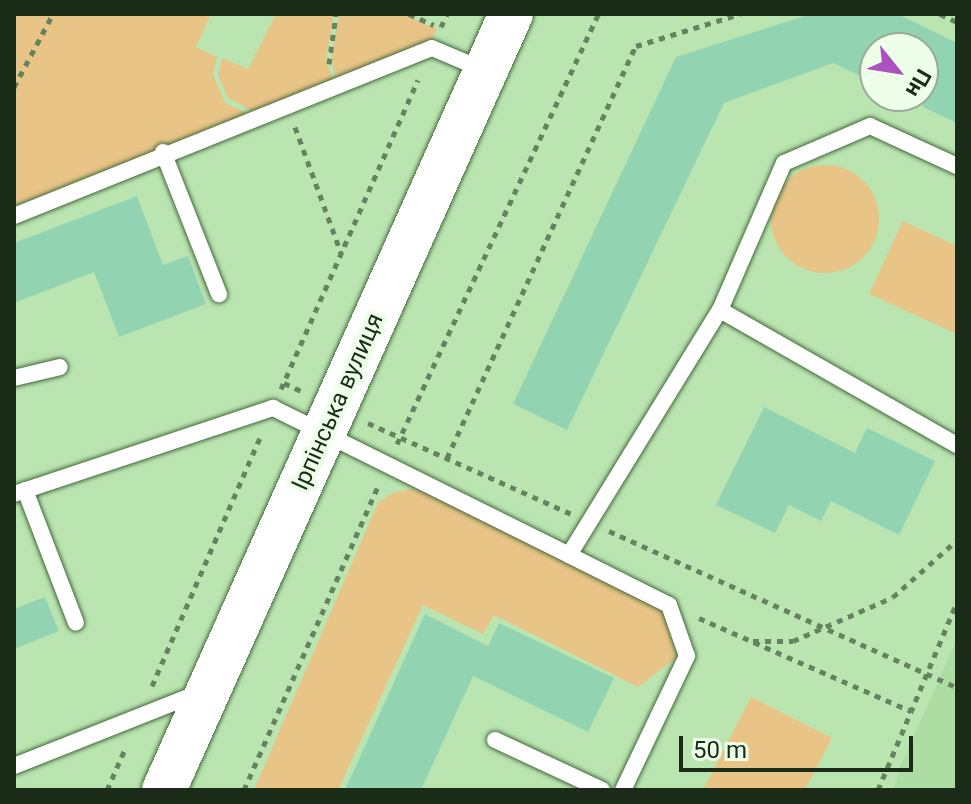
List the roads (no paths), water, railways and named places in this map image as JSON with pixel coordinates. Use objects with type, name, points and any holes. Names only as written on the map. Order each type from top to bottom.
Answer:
[{"type":"street","name":"Ірпінська вулиця","points":[[164,790],[511,14]]},
{"type":"lane","points":[[14,216],[163,152],[432,48],[486,70]]},
{"type":"lane","points":[[569,555],[720,310],[784,163],[870,126],[957,166]]},
{"type":"lane","points":[[163,152],[219,294]]},
{"type":"lane","points":[[720,310],[957,445]]},
{"type":"lane","points":[[14,378],[60,367]]},
{"type":"lane","points":[[76,623],[19,492],[273,408],[389,463],[669,605],[687,656],[623,790]]},
{"type":"lane","points":[[14,766],[210,687]]},
{"type":"lane","points":[[495,740],[602,790]]}]
